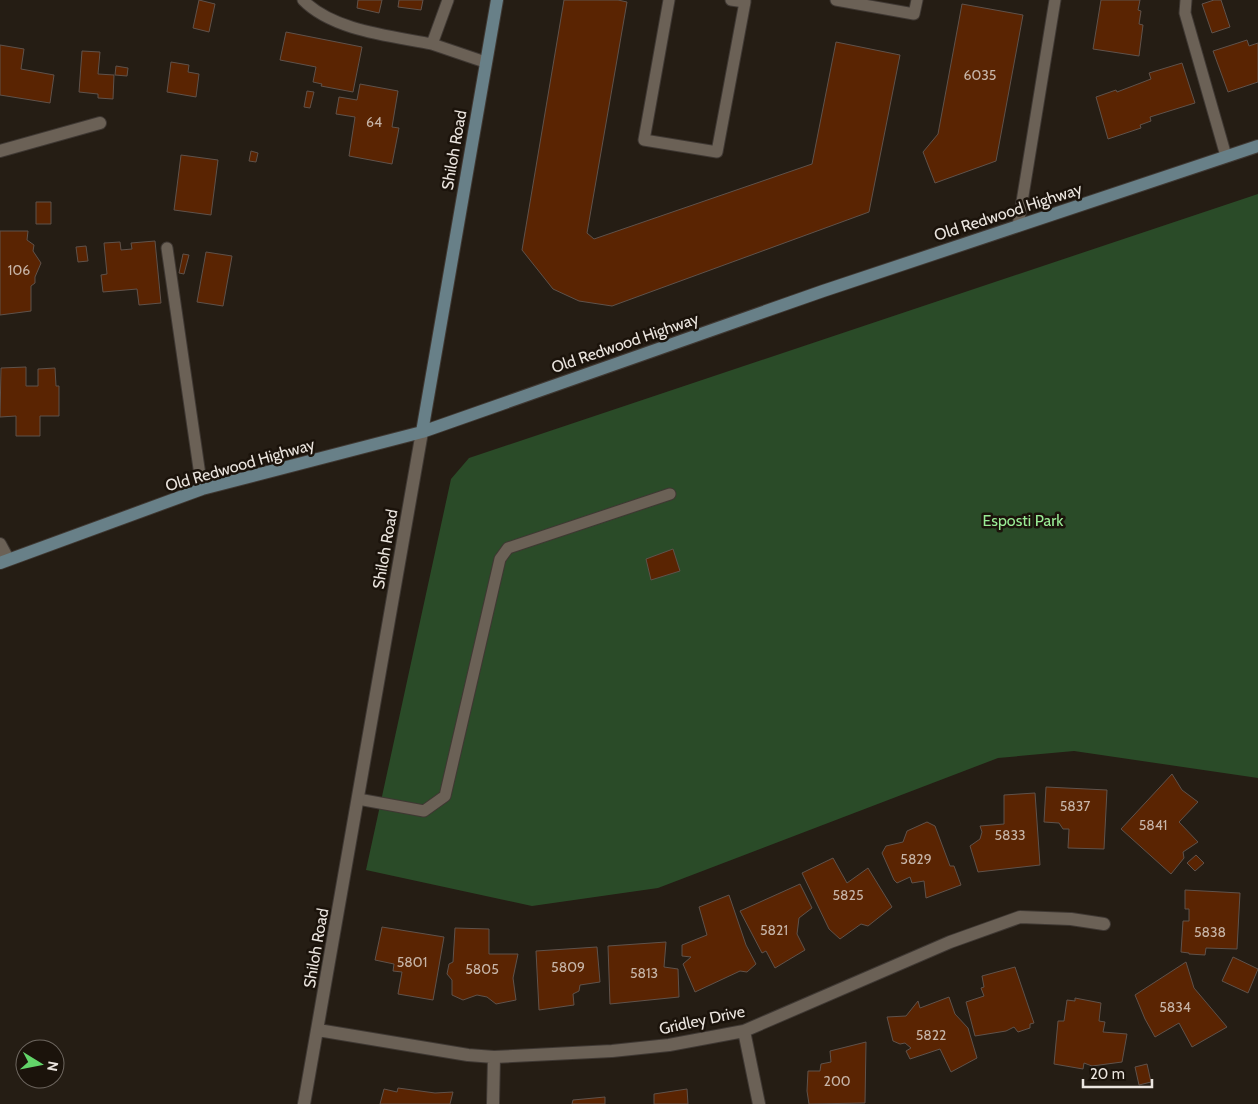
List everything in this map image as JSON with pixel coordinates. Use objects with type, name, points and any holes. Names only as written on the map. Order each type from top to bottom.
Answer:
[{"type":"main road","name":"Shiloh Road","points":[[422,432],[497,0]]},
{"type":"main road","name":"Old Redwood Highway","points":[[4,561],[202,489],[422,432],[823,291],[1258,146]]},
{"type":"street","points":[[0,151],[100,123]]},
{"type":"street","name":"Shiloh Road","points":[[304,1104],[422,432]]},
{"type":"street","points":[[0,544],[4,561]]},
{"type":"street","name":"Gridley Drive","points":[[318,1030],[468,1056],[494,1057],[612,1051],[669,1045],[744,1031],[950,942],[1020,917],[1071,919],[1104,924]]},
{"type":"street","points":[[744,1031],[759,1104]]},
{"type":"street","points":[[493,1104],[494,1057]]},
{"type":"lane","points":[[303,0],[338,23],[432,44],[485,62]]},
{"type":"lane","points":[[432,44],[448,0]]},
{"type":"lane","points":[[669,0],[644,140],[717,152],[745,1],[731,0]]},
{"type":"lane","points":[[836,0],[914,14],[917,0]]},
{"type":"lane","points":[[1018,226],[1055,0]]},
{"type":"lane","points":[[1186,0],[1184,13],[1226,156]]},
{"type":"lane","points":[[167,248],[202,489]]},
{"type":"lane","points":[[358,799],[424,811],[445,796],[500,559],[508,548],[670,494]]},
{"type":"green space","name":"Esposti Park","points":[[1258,194],[1258,778],[1074,751],[998,758],[658,888],[532,906],[366,870],[451,479],[469,458]]},
{"type":"building","points":[[199,0],[215,4],[209,32],[193,28]]},
{"type":"building","points":[[358,0],[382,0],[379,13],[357,8]]},
{"type":"building","points":[[399,0],[423,0],[421,10],[398,7]]},
{"type":"building","points":[[564,0],[618,0],[627,2],[587,233],[594,239],[812,164],[836,42],[900,55],[869,212],[612,306],[579,301],[553,289],[522,250]]},
{"type":"building","points":[[1101,0],[1140,0],[1138,10],[1141,11],[1139,24],[1143,25],[1139,56],[1093,49]]},
{"type":"building","points":[[1221,0],[1230,27],[1212,33],[1202,4]]},
{"type":"building","points":[[962,4],[1023,15],[996,161],[935,183],[923,152],[938,134]]},
{"type":"building","points":[[286,32],[362,47],[353,92],[321,86],[322,84],[313,82],[316,67],[280,60]]},
{"type":"building","points":[[1247,40],[1249,46],[1258,43],[1258,82],[1228,92],[1213,51]]},
{"type":"building","points":[[0,45],[24,49],[21,69],[54,75],[50,103],[0,95]]},
{"type":"building","points":[[82,51],[100,52],[98,74],[114,75],[113,99],[98,98],[98,94],[79,92]]},
{"type":"building","points":[[171,62],[189,65],[188,72],[199,74],[196,97],[167,92]]},
{"type":"building","points":[[1182,63],[1195,103],[1150,117],[1151,121],[1140,125],[1141,128],[1108,139],[1096,97],[1116,90],[1117,92],[1151,79],[1149,73]]},
{"type":"building","points":[[116,66],[128,68],[127,76],[115,75]]},
{"type":"building","points":[[360,84],[398,91],[392,127],[399,128],[392,164],[349,156],[355,117],[336,114],[339,97],[357,100]]},
{"type":"building","points":[[307,91],[314,92],[310,108],[304,107]]},
{"type":"building","points":[[251,151],[258,153],[256,162],[249,161]]},
{"type":"building","points":[[181,155],[218,160],[211,215],[174,210]]},
{"type":"building","points":[[36,202],[51,202],[51,224],[36,224]]},
{"type":"building","points":[[0,231],[28,231],[27,240],[34,245],[33,251],[41,263],[35,277],[35,283],[31,286],[31,311],[0,315]]},
{"type":"building","points":[[155,241],[161,303],[139,305],[137,289],[103,292],[101,275],[107,274],[104,243],[120,242],[121,250],[132,249],[131,243]]},
{"type":"building","points":[[86,246],[88,261],[78,262],[76,247]]},
{"type":"building","points":[[206,252],[232,256],[223,306],[197,302]]},
{"type":"building","points":[[183,254],[189,255],[184,274],[179,273]]},
{"type":"building","points":[[26,367],[26,386],[38,386],[38,369],[55,368],[56,386],[59,386],[59,416],[40,416],[40,436],[16,436],[16,416],[0,417],[1,368]]},
{"type":"building","points":[[673,549],[680,571],[651,580],[646,559]]},
{"type":"building","points":[[1172,774],[1182,790],[1198,802],[1179,822],[1198,842],[1183,852],[1184,858],[1171,874],[1121,829]]},
{"type":"building","points":[[1046,787],[1107,790],[1104,849],[1068,848],[1069,829],[1063,829],[1059,823],[1044,822]]},
{"type":"building","points":[[1035,793],[1040,865],[978,872],[970,846],[980,839],[982,832],[980,826],[1004,824],[1004,795]]},
{"type":"building","points":[[927,822],[935,826],[950,866],[954,866],[961,885],[926,898],[924,881],[912,883],[910,877],[897,883],[882,853],[886,846],[903,842],[907,831]]},
{"type":"building","points":[[1196,855],[1204,863],[1195,871],[1187,863]]},
{"type":"building","points":[[833,858],[847,883],[868,868],[892,907],[868,926],[861,924],[840,939],[829,929],[802,873]]},
{"type":"building","points":[[800,884],[812,908],[799,918],[797,934],[805,950],[775,968],[766,951],[762,953],[740,911]]},
{"type":"building","points":[[1185,890],[1240,893],[1237,949],[1206,948],[1205,955],[1181,952],[1183,921],[1189,921],[1189,909],[1185,909]]},
{"type":"building","points":[[729,895],[746,945],[756,964],[747,972],[740,971],[695,992],[683,964],[691,957],[682,956],[682,945],[707,935],[699,907]]},
{"type":"building","points":[[382,927],[444,937],[433,1000],[398,994],[402,972],[393,971],[394,964],[375,960]]},
{"type":"building","points":[[455,928],[489,929],[489,954],[518,954],[513,978],[516,1000],[496,1004],[487,997],[477,995],[463,1000],[452,995],[452,980],[447,974],[449,964],[453,962]]},
{"type":"building","points":[[666,942],[664,967],[678,969],[679,997],[610,1004],[608,946]]},
{"type":"building","points":[[597,947],[600,982],[580,985],[579,991],[573,994],[574,1005],[539,1010],[536,951]]},
{"type":"building","points":[[1233,957],[1258,969],[1248,993],[1222,981]]},
{"type":"building","points":[[1186,962],[1194,988],[1227,1027],[1192,1047],[1179,1023],[1155,1037],[1135,995]]},
{"type":"building","points":[[1015,967],[1034,1023],[1030,1024],[1030,1028],[1018,1032],[1014,1027],[1006,1031],[975,1036],[966,1002],[984,996],[981,988],[984,987],[982,976]]},
{"type":"building","points":[[949,997],[955,1014],[968,1028],[977,1058],[951,1072],[940,1049],[910,1059],[906,1051],[911,1048],[905,1043],[900,1044],[893,1041],[887,1017],[906,1016],[918,1001],[920,1008]]},
{"type":"building","points":[[1075,998],[1101,1003],[1099,1021],[1105,1022],[1103,1032],[1127,1034],[1122,1062],[1092,1066],[1084,1063],[1083,1069],[1054,1064],[1058,1021],[1064,1021],[1067,1000],[1075,1001]]},
{"type":"building","points":[[866,1042],[865,1103],[809,1104],[807,1091],[808,1071],[820,1071],[821,1064],[831,1062],[830,1051]]},
{"type":"building","points":[[1147,1064],[1151,1082],[1139,1085],[1135,1067]]},
{"type":"building","points":[[398,1088],[435,1093],[453,1092],[450,1104],[380,1104],[384,1089],[397,1092]]},
{"type":"building","points":[[687,1089],[688,1104],[654,1104],[654,1094]]},
{"type":"building","points":[[605,1097],[605,1104],[572,1104],[573,1100]]}]
